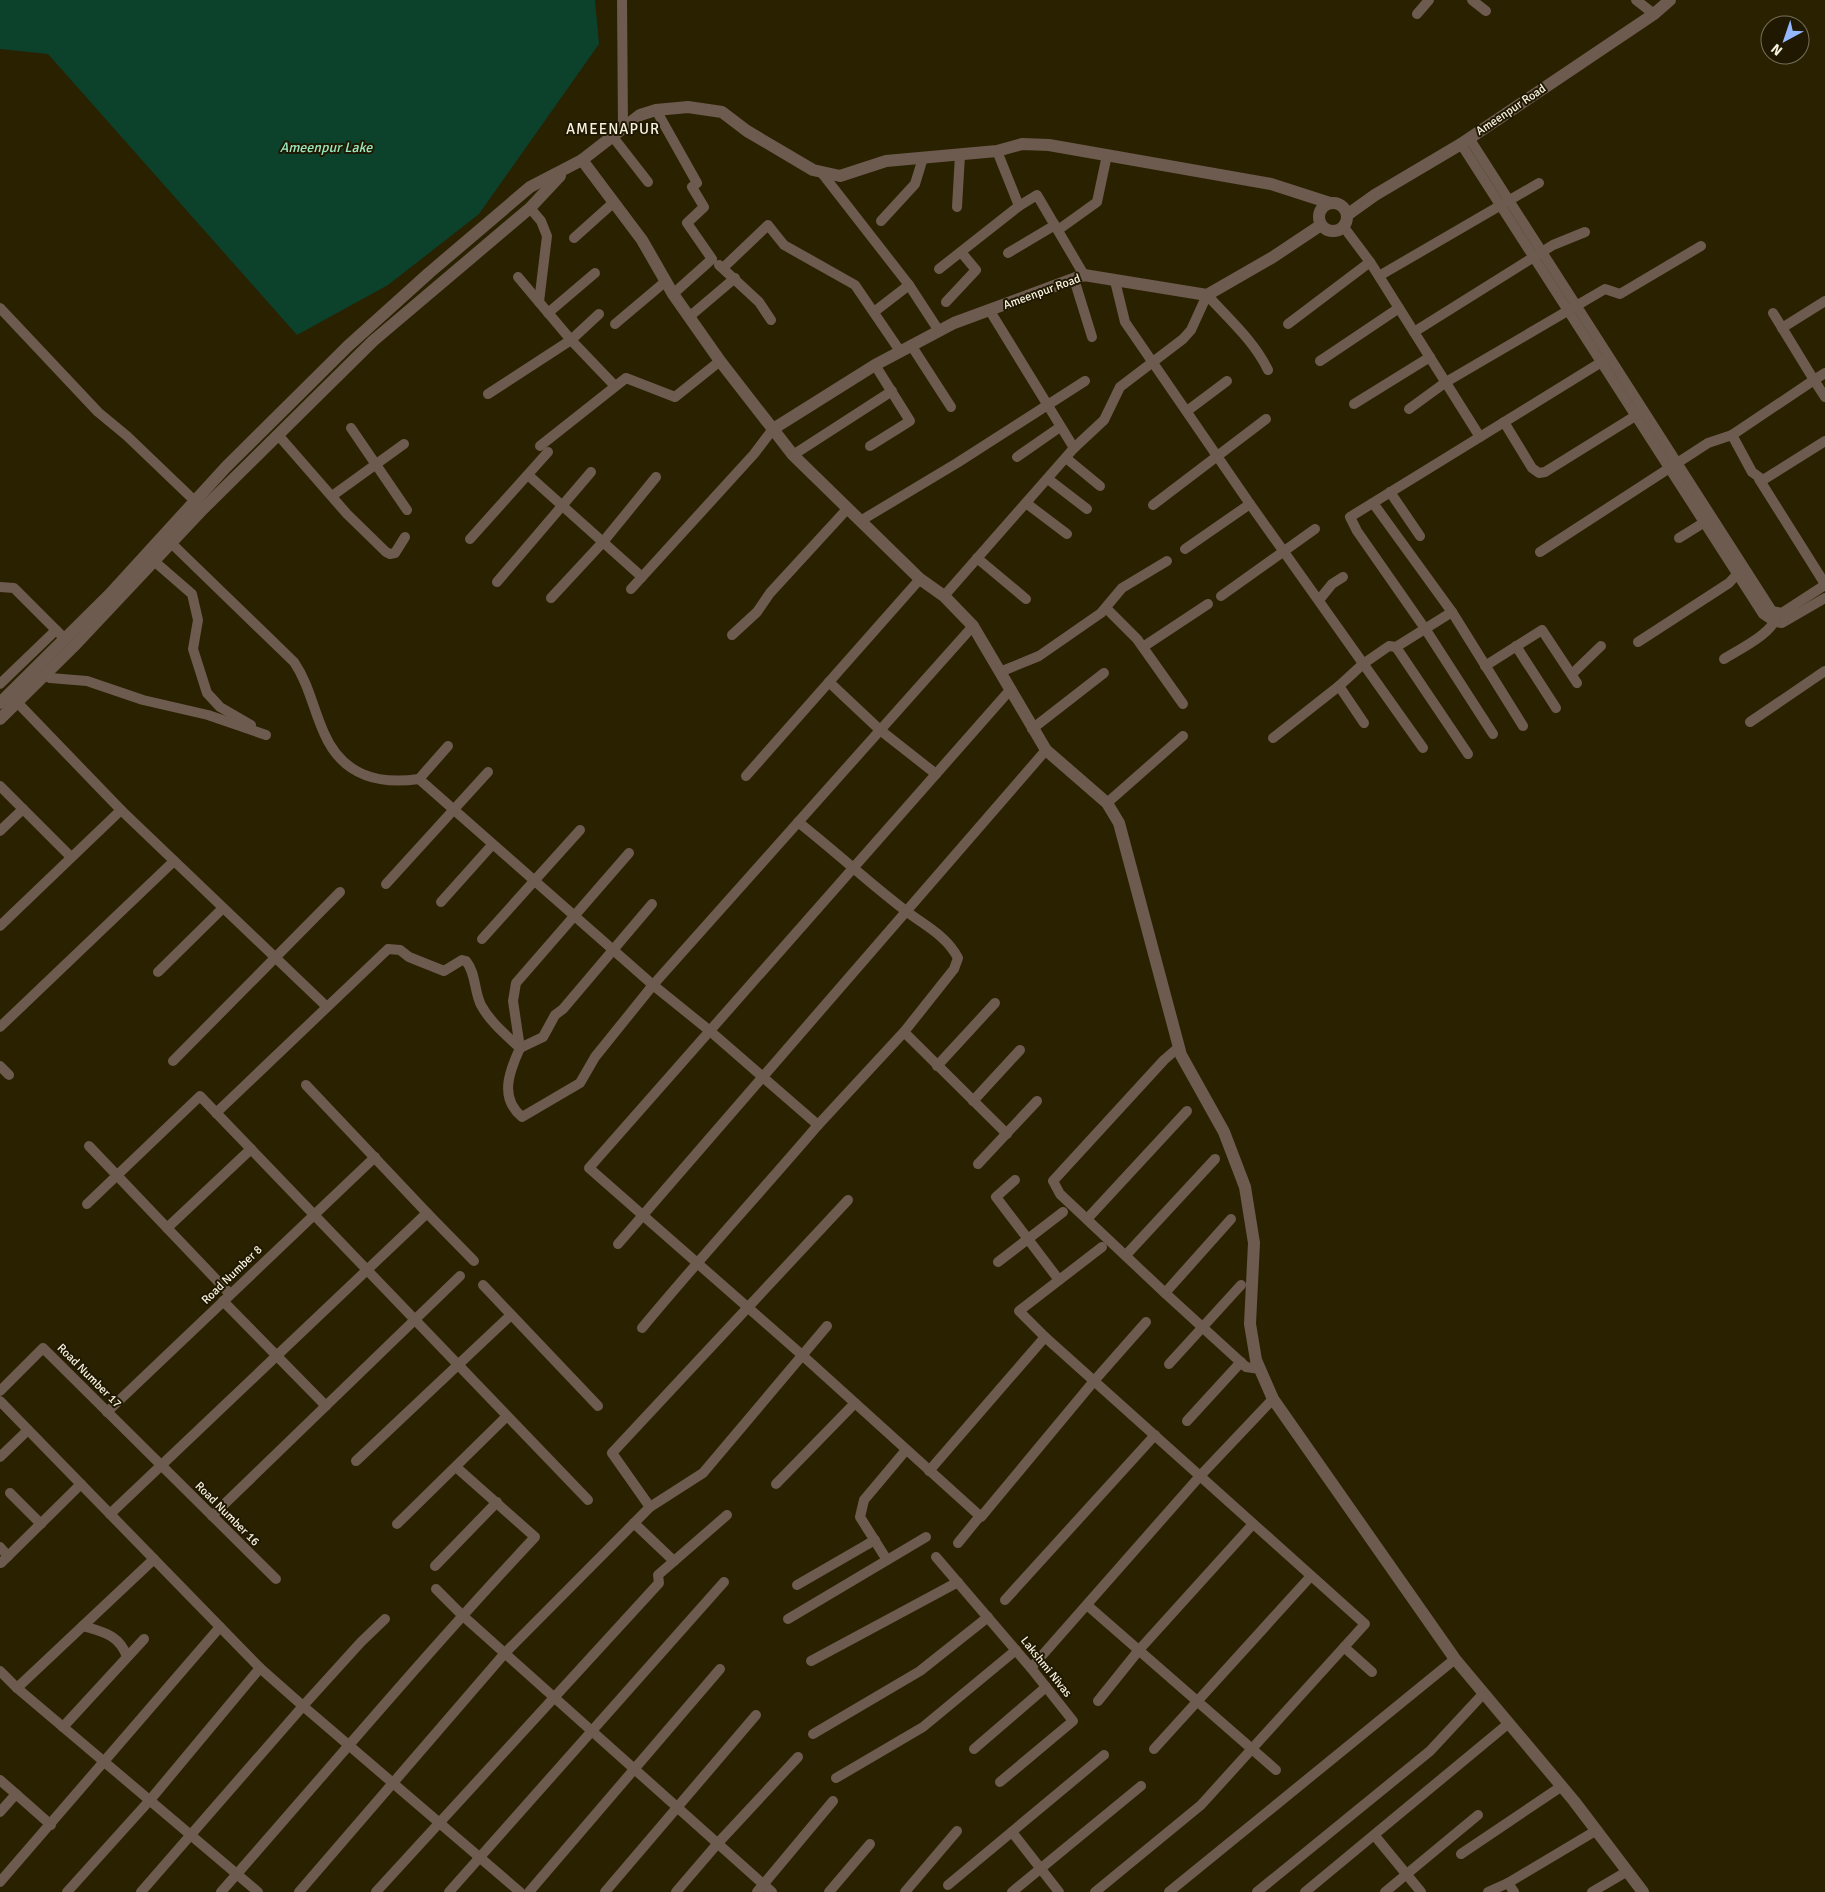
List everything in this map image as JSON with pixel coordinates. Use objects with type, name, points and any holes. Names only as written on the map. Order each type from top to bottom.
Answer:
[{"type":"street","points":[[622,0],[623,127]]},
{"type":"street","points":[[1418,14],[1429,0]]},
{"type":"street","points":[[1472,0],[1486,11]]},
{"type":"street","points":[[1636,0],[1654,14]]},
{"type":"street","name":"Ameenpur Road","points":[[1345,220],[1375,195],[1465,141],[1654,14],[1670,0]]},
{"type":"street","points":[[0,684],[61,635],[168,539],[348,346],[429,273],[530,187],[566,170],[613,137],[640,115],[656,110],[688,107],[722,112],[747,131],[813,170],[840,176],[886,161],[997,151],[1022,144],[1049,145],[1271,184],[1334,204],[1480,437]]},
{"type":"street","points":[[656,110],[697,183],[692,187],[704,207],[687,223],[712,260],[735,278],[759,302],[772,320]]},
{"type":"street","points":[[613,137],[648,182]]},
{"type":"street","points":[[1465,141],[1708,521],[1737,576],[1763,614],[1776,618]]},
{"type":"street","points":[[997,151],[1019,206]]},
{"type":"street","points":[[958,207],[960,155]]},
{"type":"street","points":[[1008,253],[1098,202],[1107,155]]},
{"type":"street","points":[[881,221],[915,184],[923,158]]},
{"type":"street","points":[[582,160],[642,240],[673,294],[720,361],[793,455],[862,520],[920,579],[944,596],[973,626],[1032,730],[1046,750],[1107,803],[1119,823],[1181,1055],[1224,1132],[1245,1188],[1254,1243],[1250,1324],[1256,1360],[1273,1399],[1454,1659],[1562,1786],[1643,1892]]},
{"type":"street","points":[[199,505],[279,436],[373,341],[530,208],[566,170]]},
{"type":"street","points":[[821,172],[909,285],[939,331]]},
{"type":"street","points":[[1379,276],[1539,183]]},
{"type":"street","points":[[939,269],[1019,206],[1037,195],[1056,227],[1079,277],[1092,337]]},
{"type":"street","points":[[1321,225],[1320,211],[1334,204],[1375,195]]},
{"type":"street","points":[[574,238],[613,203]]},
{"type":"street","points":[[530,208],[541,221],[547,236],[539,302]]},
{"type":"street","points":[[1321,225],[1334,231],[1345,220]]},
{"type":"street","points":[[723,268],[768,225],[784,245],[855,284],[874,312],[906,348],[951,407]]},
{"type":"street","points":[[944,596],[1074,448],[1104,420],[1120,387],[1187,335],[1207,295],[1273,257],[1321,225]]},
{"type":"street","points":[[1414,332],[1565,239],[1585,232]]},
{"type":"street","points":[[1409,409],[1446,382],[1605,289],[1620,294],[1701,246]]},
{"type":"street","points":[[946,302],[976,270],[961,252]]},
{"type":"street","points":[[673,294],[712,260]]},
{"type":"street","points":[[1288,324],[1370,262]]},
{"type":"street","points":[[548,312],[595,273]]},
{"type":"street","points":[[518,277],[570,340],[614,386]]},
{"type":"street","name":"Ameenpur Road","points":[[773,429],[874,365],[954,323],[1079,277],[1207,295]]},
{"type":"street","points":[[690,317],[735,278]]},
{"type":"street","points":[[1115,281],[1125,322],[1154,361],[1250,504],[1423,748]]},
{"type":"street","points":[[615,324],[666,282]]},
{"type":"street","points":[[874,312],[909,285]]},
{"type":"street","points":[[1207,295],[1261,355],[1268,370]]},
{"type":"street","points":[[1782,328],[1825,301]]},
{"type":"street","points":[[0,308],[98,412],[128,436],[199,505]]},
{"type":"street","points":[[1320,362],[1399,308]]},
{"type":"street","points":[[990,311],[1046,406],[1074,448]]},
{"type":"street","points":[[1773,313],[1825,397]]},
{"type":"street","points":[[488,394],[570,340],[599,314]]},
{"type":"street","points":[[1354,404],[1430,358]]},
{"type":"street","points":[[1493,734],[1426,630],[1357,531],[1350,517],[1606,359]]},
{"type":"street","points":[[470,539],[528,475],[544,449],[614,386],[626,378],[675,397],[720,361]]},
{"type":"street","points":[[870,446],[910,421],[892,390],[874,365]]},
{"type":"street","points":[[1540,552],[1708,442],[1732,435],[1825,373]]},
{"type":"street","points":[[862,520],[1085,381]]},
{"type":"street","points":[[1187,411],[1227,381]]},
{"type":"street","points":[[793,455],[892,390]]},
{"type":"street","points":[[1504,422],[1532,468],[1540,473],[1545,472],[1639,413]]},
{"type":"street","points":[[1153,505],[1266,419]]},
{"type":"street","points":[[1017,457],[1060,427]]},
{"type":"street","points":[[351,428],[407,510]]},
{"type":"street","points":[[631,589],[754,454],[773,429]]},
{"type":"street","points":[[1724,659],[1758,637],[1782,613],[1825,585],[1759,479],[1752,472],[1732,435]]},
{"type":"street","points":[[279,436],[332,496],[386,552],[395,553],[405,537]]},
{"type":"street","points":[[1759,479],[1763,480],[1778,473],[1825,441]]},
{"type":"street","points":[[332,496],[404,444]]},
{"type":"street","points":[[1066,458],[1100,486]]},
{"type":"street","points":[[498,582],[592,472]]},
{"type":"street","points":[[528,475],[642,577]]},
{"type":"street","points":[[551,598],[602,542],[656,477]]},
{"type":"street","points":[[1048,479],[1087,510]]},
{"type":"street","points":[[1390,492],[1420,536]]},
{"type":"street","points":[[1026,503],[1067,534]]},
{"type":"street","points":[[1373,503],[1452,612],[1523,726]]},
{"type":"street","points":[[1185,549],[1250,504]]},
{"type":"street","points":[[732,635],[757,612],[770,593],[848,508]]},
{"type":"street","points":[[1679,538],[1708,521]]},
{"type":"street","points":[[1708,521],[1743,567],[1776,618],[1782,623],[1825,598]]},
{"type":"street","points":[[1221,596],[1315,528]]},
{"type":"street","points":[[0,719],[9,700],[42,671],[154,561],[168,539]]},
{"type":"street","points":[[168,539],[294,662],[308,687],[324,734],[334,751],[350,769],[378,779],[419,779],[653,985],[710,1030],[762,1078],[818,1125]]},
{"type":"street","points":[[977,558],[1026,599]]},
{"type":"street","points":[[1000,672],[1039,656],[1106,608],[1122,588],[1167,560]]},
{"type":"street","points":[[42,671],[50,678],[87,681],[142,700],[208,715],[266,735],[220,707],[207,693],[193,649],[198,620],[192,594],[154,561]]},
{"type":"street","points":[[1638,642],[1737,576],[1743,567]]},
{"type":"street","points":[[1319,600],[1332,584],[1343,577]]},
{"type":"street","points":[[746,776],[920,579]]},
{"type":"street","points":[[0,587],[14,588],[61,635]]},
{"type":"street","points":[[1143,647],[1208,604]]},
{"type":"street","points":[[1106,608],[1143,647],[1183,704]]},
{"type":"street","points":[[1273,738],[1339,686],[1363,664],[1389,646],[1396,647],[1426,630],[1452,612]]},
{"type":"street","points":[[629,853],[516,983],[513,1001],[520,1048],[506,1087],[513,1107],[522,1117],[580,1083],[595,1057],[653,985],[973,626]]},
{"type":"street","points":[[1485,666],[1542,630],[1574,678],[1601,646]]},
{"type":"street","points":[[42,671],[61,635]]},
{"type":"street","points":[[1516,646],[1556,708]]},
{"type":"street","points":[[1396,647],[1468,754]]},
{"type":"street","points":[[1750,722],[1825,671]]},
{"type":"street","points":[[1032,730],[1104,673]]},
{"type":"street","points":[[829,682],[880,730],[936,774]]},
{"type":"street","points":[[1339,686],[1364,723]]},
{"type":"street","points":[[980,1516],[802,1355],[589,1168],[1010,690]]},
{"type":"street","points":[[9,700],[120,810],[326,1006]]},
{"type":"street","points":[[1107,803],[1183,736]]},
{"type":"street","points":[[419,779],[448,746]]},
{"type":"street","points":[[618,1244],[1046,750]]},
{"type":"street","points":[[386,884],[488,772]]},
{"type":"street","points":[[0,786],[71,857]]},
{"type":"street","points":[[0,831],[23,809]]},
{"type":"street","points":[[0,926],[120,810]]},
{"type":"street","points":[[642,1328],[696,1262],[742,1215],[818,1125],[904,1032],[954,969],[958,958],[954,950],[928,926],[906,912],[798,822]]},
{"type":"street","points":[[482,938],[580,830]]},
{"type":"street","points":[[441,902],[492,845]]},
{"type":"street","points":[[0,1027],[174,861]]},
{"type":"street","points":[[173,1061],[276,959],[340,892]]},
{"type":"street","points":[[520,1048],[543,1037],[555,1015],[563,1009],[652,904]]},
{"type":"street","points":[[158,972],[222,908]]},
{"type":"street","points":[[216,1112],[388,948],[400,950],[409,958],[444,971],[464,960],[472,972],[482,1006],[502,1031],[520,1048]]},
{"type":"street","points":[[937,1066],[995,1003]]},
{"type":"street","points":[[904,1032],[1007,1134]]},
{"type":"street","points":[[1179,1047],[1164,1060],[1053,1181],[1060,1194],[1246,1367],[1260,1369]]},
{"type":"street","points":[[972,1101],[1020,1050]]},
{"type":"street","points":[[0,1066],[9,1075]]},
{"type":"street","points":[[306,1085],[474,1261]]},
{"type":"street","points":[[87,1204],[200,1096],[588,1500]]},
{"type":"street","points":[[978,1164],[1038,1101]]},
{"type":"street","points":[[1087,1219],[1187,1111]]},
{"type":"street","points":[[89,1146],[167,1228],[277,1356],[326,1406]]},
{"type":"street","points":[[167,1228],[251,1149]]},
{"type":"street","name":"Road Number 8","points":[[107,1412],[375,1157]]},
{"type":"street","points":[[1126,1255],[1215,1158]]},
{"type":"street","points":[[1015,1180],[996,1198],[1059,1280]]},
{"type":"street","points":[[650,1507],[612,1453],[848,1200]]},
{"type":"street","points":[[998,1262],[1063,1212]]},
{"type":"street","points":[[110,1514],[427,1213]]},
{"type":"street","points":[[1165,1293],[1231,1218]]},
{"type":"street","points":[[1096,1892],[1201,1805],[1365,1624],[1045,1337],[1019,1311],[1102,1246]]},
{"type":"street","points":[[212,1516],[460,1276]]},
{"type":"street","points":[[483,1285],[598,1406]]},
{"type":"street","points":[[1169,1364],[1241,1285]]},
{"type":"street","points":[[356,1461],[511,1315]]},
{"type":"street","points":[[958,1543],[1146,1322]]},
{"type":"street","points":[[299,1892],[505,1653],[650,1507],[703,1474],[827,1326]]},
{"type":"street","points":[[929,1471],[1045,1337]]},
{"type":"street","name":"Road Number 17","points":[[0,1391],[43,1348],[161,1466]]},
{"type":"street","points":[[1187,1421],[1241,1362]]},
{"type":"street","points":[[1031,1668],[1200,1476],[1273,1399]]},
{"type":"street","points":[[0,1401],[260,1668],[520,1892]]},
{"type":"street","points":[[776,1484],[855,1403]]},
{"type":"street","points":[[397,1524],[507,1416]]},
{"type":"street","points":[[0,1457],[28,1430]]},
{"type":"street","points":[[1005,1600],[1155,1436]]},
{"type":"street","points":[[887,1560],[860,1517],[864,1500],[906,1450]]},
{"type":"street","name":"Road Number 16","points":[[161,1466],[276,1579]]},
{"type":"street","points":[[221,1892],[350,1746],[418,1664],[535,1537],[456,1467]]},
{"type":"street","points":[[0,1547],[5,1560],[81,1484]]},
{"type":"street","points":[[10,1493],[41,1524]]},
{"type":"street","points":[[435,1566],[496,1502]]},
{"type":"street","points":[[376,1892],[659,1583],[658,1575],[728,1515]]},
{"type":"street","points":[[634,1523],[674,1561]]},
{"type":"street","points":[[1098,1701],[1139,1650],[1253,1524]]},
{"type":"street","points":[[788,1619],[926,1537]]},
{"type":"street","points":[[796,1585],[871,1542]]},
{"type":"street","name":"Lakshmi Nivas","points":[[936,1557],[1016,1650],[1073,1721],[1000,1782]]},
{"type":"street","points":[[16,1688],[154,1559]]},
{"type":"street","points":[[1154,1749],[1311,1576]]},
{"type":"street","points":[[448,1892],[478,1856],[724,1582]]},
{"type":"street","points":[[811,1661],[958,1582]]},
{"type":"street","points":[[436,1589],[554,1698],[718,1843],[760,1888],[772,1892]]},
{"type":"street","points":[[1087,1605],[1276,1770]]},
{"type":"street","points":[[813,1734],[920,1671],[988,1617]]},
{"type":"street","points":[[141,1892],[303,1706],[361,1642],[385,1619]]},
{"type":"street","points":[[83,1626],[116,1638],[124,1646],[127,1657]]},
{"type":"street","points":[[0,1882],[220,1627]]},
{"type":"street","points":[[63,1727],[144,1639]]},
{"type":"street","points":[[1344,1647],[1372,1672]]},
{"type":"street","points":[[836,1778],[923,1728],[1016,1650]]},
{"type":"street","points":[[1169,1892],[1454,1659]]},
{"type":"street","points":[[67,1892],[150,1800],[260,1668]]},
{"type":"street","points":[[529,1892],[720,1669]]},
{"type":"street","points":[[2,1677],[258,1892]]},
{"type":"street","points":[[974,1749],[1046,1687]]},
{"type":"street","points":[[1257,1892],[1430,1751],[1483,1694]]},
{"type":"street","points":[[605,1892],[756,1715]]},
{"type":"street","points":[[1305,1892],[1510,1724]]},
{"type":"street","points":[[948,1885],[1104,1755]]},
{"type":"street","points":[[676,1892],[718,1843],[798,1757]]},
{"type":"street","points":[[0,1780],[51,1825]]},
{"type":"street","points":[[1012,1892],[1141,1786]]},
{"type":"street","points":[[1461,1854],[1562,1786]]},
{"type":"street","points":[[0,1812],[16,1794]]},
{"type":"street","points":[[760,1888],[833,1801]]},
{"type":"street","points":[[1385,1892],[1478,1814]]},
{"type":"street","points":[[1488,1892],[1511,1888],[1596,1830]]},
{"type":"street","points":[[905,1892],[957,1831]]},
{"type":"street","points":[[1012,1832],[1058,1892]]},
{"type":"street","points":[[1375,1836],[1421,1892]]},
{"type":"street","points":[[829,1892],[870,1844]]},
{"type":"street","points":[[1592,1892],[1626,1872]]},
{"type":"water","name":"Ameenpur Lake","points":[[0,0],[595,0],[599,44],[479,214],[388,285],[297,335],[48,54],[0,49]]},
{"type":"district","name":"AMEENAPUR","points":[[613,129]]}]
